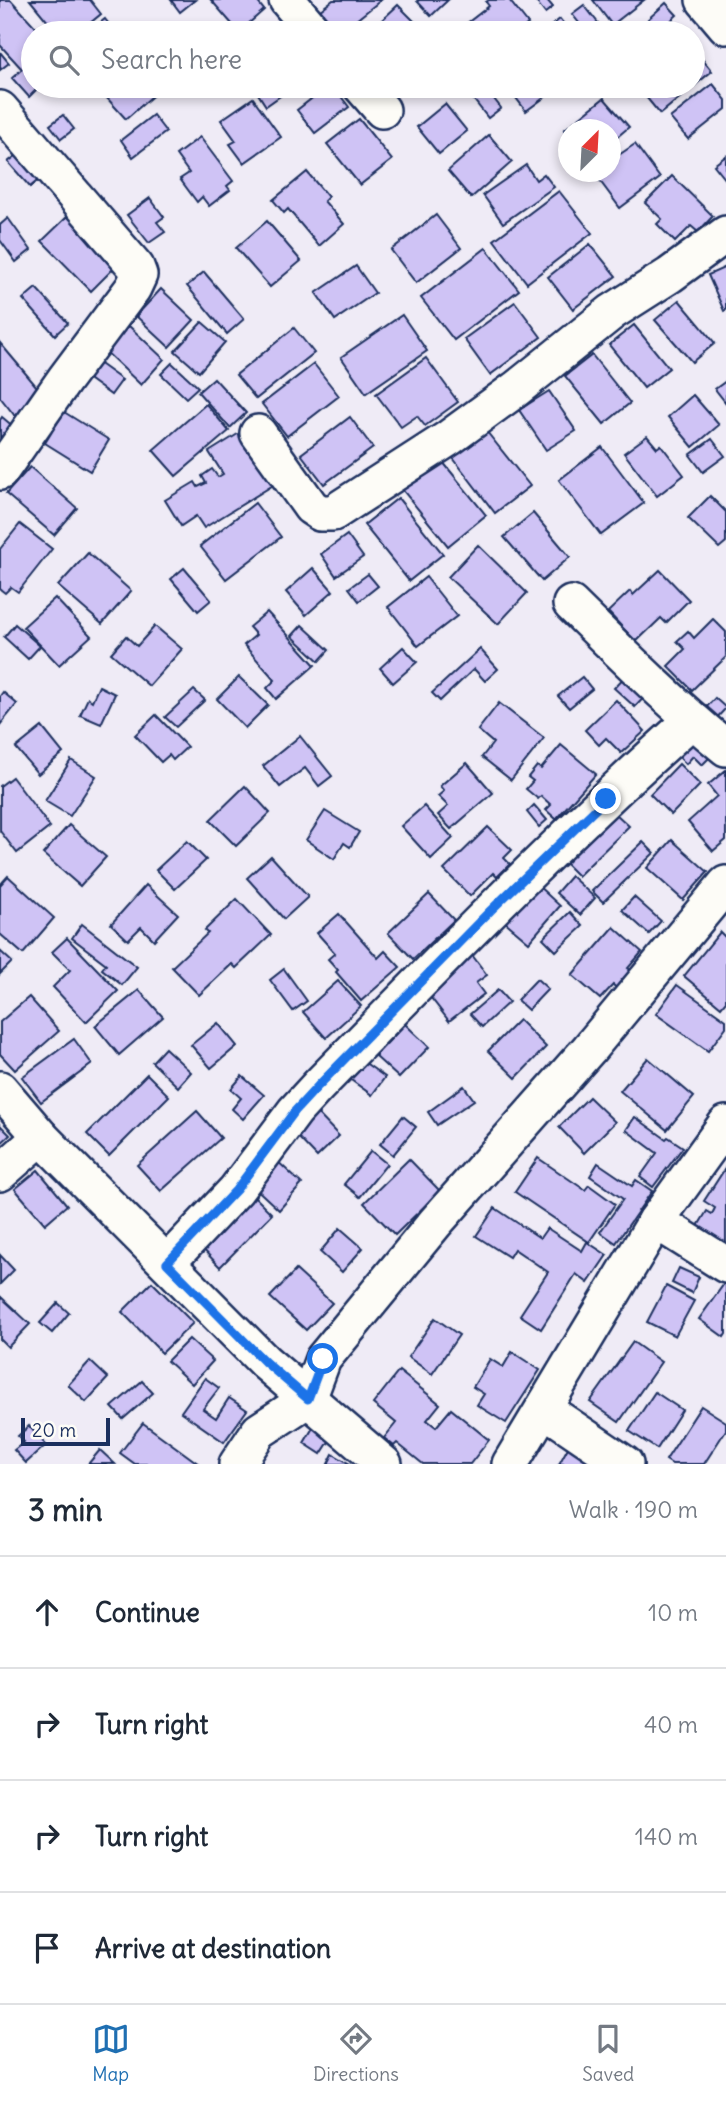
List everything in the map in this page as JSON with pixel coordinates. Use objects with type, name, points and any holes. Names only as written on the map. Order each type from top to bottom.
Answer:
[{"type":"street","points":[[704,0],[726,26]]},
{"type":"street","points":[[0,109],[136,267],[139,275],[134,288],[65,379],[0,472]]},
{"type":"street","points":[[258,433],[311,507],[320,513],[333,513],[449,438],[516,389],[612,312],[670,275],[726,234]]},
{"type":"street","points":[[571,604],[692,720],[726,748]]},
{"type":"street","points":[[167,1263],[236,1190],[295,1111],[318,1086],[491,910],[692,720]]},
{"type":"street","points":[[237,1464],[259,1431],[308,1399],[323,1359],[435,1223],[589,1049],[726,884]]},
{"type":"street","points":[[0,1089],[41,1138],[265,1362],[384,1464]]},
{"type":"street","points":[[510,1464],[656,1221],[726,1124]]},
{"type":"street","points":[[0,1172],[41,1138]]},
{"type":"street","points":[[656,1221],[726,1265]]},
{"type":"street","points":[[544,1409],[625,1464]]},
{"type":"building","points":[[0,0],[11,0],[30,21],[21,21],[21,68],[0,45]]},
{"type":"building","points":[[30,0],[90,0],[101,14],[93,21],[47,21]]},
{"type":"building","points":[[171,0],[195,0],[180,12]]},
{"type":"building","points":[[211,0],[256,0],[264,10],[252,21],[229,21]]},
{"type":"building","points":[[333,0],[381,0],[355,21],[327,21],[319,11]]},
{"type":"building","points":[[418,0],[448,0],[431,16]]},
{"type":"building","points":[[509,0],[526,21],[470,21],[489,6],[486,2]]},
{"type":"building","points":[[535,0],[547,0],[553,7],[545,13]]},
{"type":"building","points":[[593,0],[644,0],[617,21],[609,21]]},
{"type":"building","points":[[666,3],[677,15],[670,21],[648,19]]},
{"type":"building","points":[[398,5],[414,21],[381,21]]},
{"type":"building","points":[[584,5],[597,21],[578,21],[572,14]]},
{"type":"building","points":[[0,52],[9,63],[0,70]]},
{"type":"building","points":[[705,63],[712,71],[705,77]]},
{"type":"building","points":[[21,70],[21,88],[12,78]]},
{"type":"building","points":[[713,84],[726,100],[726,109],[688,139],[670,118],[695,98],[705,98],[705,90]]},
{"type":"building","points":[[107,98],[150,98],[126,119]]},
{"type":"building","points":[[253,98],[281,137],[244,163],[230,144],[236,141],[221,120]]},
{"type":"building","points":[[261,98],[277,98],[266,106]]},
{"type":"building","points":[[312,98],[342,98],[349,107],[315,133],[297,110]]},
{"type":"building","points":[[472,98],[493,98],[501,108],[488,118]]},
{"type":"building","points":[[516,98],[544,98],[526,111]]},
{"type":"building","points":[[604,98],[629,127],[621,134],[621,119],[578,119]]},
{"type":"building","points":[[647,98],[679,98],[660,114]]},
{"type":"building","points":[[445,104],[467,131],[439,154],[417,127]]},
{"type":"building","points":[[63,115],[74,129],[61,139],[50,125]]},
{"type":"building","points":[[153,115],[166,132],[133,157],[121,140]]},
{"type":"building","points":[[359,119],[392,160],[360,185],[327,144]]},
{"type":"building","points":[[489,135],[512,162],[471,198],[448,171]]},
{"type":"building","points":[[200,137],[233,181],[227,186],[230,190],[209,206],[202,197],[197,202],[180,179],[189,173],[176,155]]},
{"type":"building","points":[[635,144],[660,178],[620,208],[601,182],[621,182],[621,154]]},
{"type":"building","points":[[21,152],[42,177],[30,187],[8,162]]},
{"type":"building","points":[[726,156],[726,180],[714,165]]},
{"type":"building","points":[[526,165],[536,180],[544,174],[554,187],[503,223],[483,195]]},
{"type":"building","points":[[307,172],[328,197],[324,201],[344,224],[319,246],[288,209],[284,213],[273,200]]},
{"type":"building","points":[[672,176],[713,216],[698,232],[691,226],[675,242],[657,224],[662,219],[645,203]]},
{"type":"building","points":[[559,191],[592,233],[527,283],[494,240]]},
{"type":"building","points":[[150,198],[164,217],[157,222],[165,232],[149,243],[127,215]]},
{"type":"building","points":[[69,215],[117,265],[91,291],[42,241]]},
{"type":"building","points":[[436,215],[461,248],[416,283],[391,250]]},
{"type":"building","points":[[8,218],[31,250],[16,262],[0,240],[0,225]]},
{"type":"building","points":[[267,221],[301,261],[270,287],[236,248]]},
{"type":"building","points":[[590,244],[616,276],[573,309],[548,277]]},
{"type":"building","points":[[486,248],[519,290],[454,340],[421,298]]},
{"type":"building","points":[[356,266],[375,293],[335,320],[316,293]]},
{"type":"building","points":[[726,267],[726,310],[724,311],[708,275]]},
{"type":"building","points":[[204,272],[244,319],[227,334],[187,286]]},
{"type":"building","points":[[36,288],[68,323],[55,335],[23,299]]},
{"type":"building","points":[[161,289],[194,320],[169,347],[136,316]]},
{"type":"building","points":[[679,300],[715,343],[692,362],[655,320]]},
{"type":"building","points":[[515,302],[541,337],[490,375],[464,339]]},
{"type":"building","points":[[402,315],[427,351],[366,393],[341,357]]},
{"type":"building","points":[[202,322],[225,342],[199,372],[175,351]]},
{"type":"building","points":[[128,325],[164,359],[141,385],[104,350]]},
{"type":"building","points":[[634,325],[669,368],[644,388],[609,345]]},
{"type":"building","points":[[294,328],[314,353],[256,399],[236,375]]},
{"type":"building","points":[[0,343],[42,393],[15,416],[0,397]]},
{"type":"building","points":[[592,355],[630,403],[604,424],[565,376]]},
{"type":"building","points":[[426,358],[458,402],[425,426],[417,416],[401,427],[376,394]]},
{"type":"building","points":[[97,362],[122,380],[111,395],[86,377]]},
{"type":"building","points":[[172,363],[198,387],[186,398],[161,374]]},
{"type":"building","points":[[314,364],[339,396],[287,436],[262,404]]},
{"type":"building","points":[[214,378],[246,413],[230,428],[198,392]]},
{"type":"building","points":[[726,381],[726,403],[715,389]]},
{"type":"building","points":[[549,391],[576,431],[546,450],[519,410]]},
{"type":"building","points":[[693,395],[719,425],[693,447],[668,417]]},
{"type":"building","points":[[206,404],[229,431],[176,476],[153,450]]},
{"type":"building","points":[[64,412],[109,440],[90,471],[45,443]]},
{"type":"building","points":[[2,417],[21,433],[0,456],[0,420]]},
{"type":"building","points":[[350,417],[373,448],[324,484],[301,454]]},
{"type":"building","points":[[241,432],[275,484],[204,528],[196,516],[181,526],[165,500],[195,482],[198,487],[206,483],[202,476],[212,469],[218,477],[223,474],[209,452]]},
{"type":"building","points":[[487,432],[530,486],[495,513],[453,458]]},
{"type":"building","points":[[647,436],[657,448],[661,445],[684,475],[657,496],[624,453]]},
{"type":"building","points":[[712,439],[725,456],[703,472],[690,455]]},
{"type":"building","points":[[602,447],[644,503],[601,535],[559,480]]},
{"type":"building","points":[[434,451],[486,515],[448,546],[396,482]]},
{"type":"building","points":[[30,467],[77,508],[54,535],[6,494]]},
{"type":"building","points":[[710,496],[726,512],[726,542],[719,548],[688,518]]},
{"type":"building","points":[[398,498],[443,554],[409,581],[364,525]]},
{"type":"building","points":[[255,503],[281,537],[226,579],[200,546]]},
{"type":"building","points":[[533,513],[570,557],[542,581],[504,537]]},
{"type":"building","points":[[20,524],[52,549],[18,592],[11,587],[5,593],[0,589],[0,549]]},
{"type":"building","points":[[347,535],[363,557],[336,576],[321,554]]},
{"type":"building","points":[[478,545],[527,593],[498,624],[448,577]]},
{"type":"building","points":[[88,553],[131,591],[102,624],[58,586]]},
{"type":"building","points":[[184,568],[211,600],[198,611],[171,579]]},
{"type":"building","points":[[313,568],[333,591],[306,615],[286,592]]},
{"type":"building","points":[[660,570],[689,600],[666,623],[661,618],[636,642],[608,612],[630,591],[633,595]]},
{"type":"building","points":[[368,574],[378,586],[359,601],[349,588]]},
{"type":"building","points":[[426,577],[457,616],[418,646],[388,607]]},
{"type":"building","points":[[55,598],[91,636],[59,665],[23,627]]},
{"type":"building","points":[[267,612],[315,665],[276,699],[267,688],[275,680],[244,645],[256,635],[249,627]]},
{"type":"building","points":[[713,619],[726,632],[726,657],[692,690],[668,666],[685,649],[677,641],[688,631],[694,638]]},
{"type":"building","points":[[15,624],[40,646],[28,659],[4,637]]},
{"type":"building","points":[[302,625],[329,650],[319,661],[292,636]]},
{"type":"building","points":[[155,626],[182,649],[149,686],[111,653],[126,636],[137,646]]},
{"type":"building","points":[[403,647],[417,662],[393,683],[380,668]]},
{"type":"building","points":[[480,649],[498,669],[485,681],[474,669],[440,701],[432,693]]},
{"type":"building","points":[[629,672],[649,692],[635,707],[614,688]]},
{"type":"building","points":[[239,677],[268,705],[245,728],[217,699]]},
{"type":"building","points":[[582,677],[592,689],[569,708],[558,696]]},
{"type":"building","points":[[99,686],[115,694],[101,724],[80,715],[88,698],[92,701]]},
{"type":"building","points":[[194,690],[205,700],[176,727],[165,717]]},
{"type":"building","points":[[3,692],[17,704],[0,725],[0,696]]},
{"type":"building","points":[[715,698],[726,708],[713,722],[702,712]]},
{"type":"building","points":[[616,700],[645,731],[621,753],[606,738],[599,745],[585,730]]},
{"type":"building","points":[[499,703],[544,738],[511,780],[482,757],[493,743],[478,730]]},
{"type":"building","points":[[156,715],[187,747],[173,760],[169,755],[161,762],[135,735]]},
{"type":"building","points":[[42,727],[63,753],[38,774],[16,748]]},
{"type":"building","points":[[694,729],[716,751],[702,765],[693,756],[686,764],[675,753]]},
{"type":"building","points":[[300,736],[332,776],[319,786],[305,768],[280,787],[263,766]]},
{"type":"building","points":[[561,745],[596,774],[556,819],[546,810],[551,805],[541,796],[538,799],[526,789],[533,781],[528,777],[537,766],[541,769]]},
{"type":"building","points":[[71,760],[96,776],[70,816],[45,801]]},
{"type":"building","points":[[467,763],[493,793],[451,829],[438,815],[448,806],[438,796],[444,791],[440,786]]},
{"type":"building","points":[[679,764],[700,785],[671,815],[650,794]]},
{"type":"building","points":[[726,770],[726,840],[713,851],[688,822],[717,796],[708,785]]},
{"type":"building","points":[[12,777],[50,827],[17,853],[0,831],[0,786]]},
{"type":"building","points":[[245,786],[270,813],[236,846],[210,820]]},
{"type":"building","points":[[534,805],[547,820],[539,827],[527,812]]},
{"type":"building","points":[[424,806],[453,838],[431,859],[401,826]]},
{"type":"building","points":[[325,811],[359,832],[350,847],[344,843],[334,859],[306,840]]},
{"type":"building","points":[[615,813],[629,826],[578,876],[564,862]]},
{"type":"building","points":[[69,825],[106,857],[80,886],[43,854]]},
{"type":"building","points":[[488,827],[512,850],[504,858],[510,864],[497,877],[493,873],[470,896],[444,870]]},
{"type":"building","points":[[672,840],[708,872],[683,900],[647,868]]},
{"type":"building","points":[[187,841],[206,860],[175,889],[156,870]]},
{"type":"building","points":[[643,842],[654,853],[603,902],[592,891]]},
{"type":"building","points":[[271,856],[308,897],[284,919],[247,878]]},
{"type":"building","points":[[8,876],[54,918],[23,954],[0,934],[0,885]]},
{"type":"building","points":[[571,876],[595,898],[580,915],[556,893]]},
{"type":"building","points":[[536,884],[560,906],[529,942],[504,921]]},
{"type":"building","points":[[146,885],[178,914],[154,940],[141,927],[128,940],[111,924]]},
{"type":"building","points":[[429,894],[454,920],[413,959],[388,933]]},
{"type":"building","points":[[634,897],[661,921],[649,934],[622,910]]},
{"type":"building","points":[[237,899],[271,935],[236,968],[232,964],[199,995],[172,967],[208,933],[205,930]]},
{"type":"building","points":[[570,912],[583,926],[556,951],[543,938]]},
{"type":"building","points":[[339,914],[378,958],[385,951],[400,967],[361,1001],[336,972],[338,970],[328,959],[335,953],[317,933]]},
{"type":"building","points":[[82,924],[137,967],[122,985],[102,969],[106,964],[72,938]]},
{"type":"building","points":[[614,927],[642,952],[628,968],[636,974],[620,991],[613,985],[600,999],[572,975]]},
{"type":"building","points":[[720,932],[726,938],[726,1001],[721,1007],[684,976]]},
{"type":"building","points":[[67,938],[118,991],[86,1022],[53,987],[70,970],[52,952]]},
{"type":"building","points":[[0,951],[12,962],[0,974]]},
{"type":"building","points":[[472,955],[487,975],[476,983],[484,994],[449,1021],[421,985],[441,979]]},
{"type":"building","points":[[284,969],[307,1001],[293,1011],[270,980]]},
{"type":"building","points":[[537,979],[548,989],[528,1010],[517,1000]]},
{"type":"building","points":[[338,981],[361,1006],[326,1038],[303,1012]]},
{"type":"building","points":[[677,985],[726,1020],[726,1027],[708,1051],[656,1014]]},
{"type":"building","points":[[139,990],[163,1017],[119,1055],[95,1026]]},
{"type":"building","points":[[498,990],[509,1002],[482,1027],[470,1014]]},
{"type":"building","points":[[29,997],[59,1031],[15,1070],[0,1054],[0,1022]]},
{"type":"building","points":[[519,1020],[546,1047],[516,1078],[488,1051]]},
{"type":"building","points":[[218,1023],[237,1046],[211,1068],[191,1045]]},
{"type":"building","points":[[405,1024],[429,1047],[399,1078],[375,1056]]},
{"type":"building","points":[[74,1039],[92,1064],[41,1102],[22,1077]]},
{"type":"building","points":[[165,1048],[191,1072],[178,1087],[152,1062]]},
{"type":"building","points":[[357,1057],[385,1077],[372,1095],[344,1075]]},
{"type":"building","points":[[648,1058],[694,1097],[667,1130],[620,1091]]},
{"type":"building","points":[[147,1074],[169,1096],[109,1156],[87,1134]]},
{"type":"building","points":[[242,1076],[264,1095],[243,1119],[232,1109],[241,1098],[231,1089]]},
{"type":"building","points":[[464,1086],[474,1100],[437,1125],[428,1112]]},
{"type":"building","points":[[589,1097],[615,1122],[584,1153],[559,1127]]},
{"type":"building","points":[[197,1111],[221,1138],[161,1191],[137,1165]]},
{"type":"building","points":[[317,1113],[339,1136],[317,1157],[295,1134]]},
{"type":"building","points":[[403,1116],[416,1127],[393,1155],[380,1144]]},
{"type":"building","points":[[635,1117],[666,1139],[668,1137],[683,1147],[653,1187],[640,1177],[657,1153],[626,1130]]},
{"type":"building","points":[[0,1125],[10,1135],[0,1144]]},
{"type":"building","points":[[371,1151],[387,1164],[360,1197],[344,1184]]},
{"type":"building","points":[[274,1158],[302,1184],[279,1210],[251,1184]]},
{"type":"building","points":[[538,1158],[585,1190],[589,1185],[615,1204],[589,1242],[515,1192]]},
{"type":"building","points":[[409,1159],[440,1191],[395,1235],[364,1203]]},
{"type":"building","points":[[598,1163],[632,1186],[636,1180],[652,1191],[616,1243],[600,1232],[623,1199],[590,1176]]},
{"type":"building","points":[[726,1167],[726,1244],[698,1226],[707,1211],[712,1214],[715,1208],[704,1201]]},
{"type":"building","points":[[38,1170],[67,1205],[45,1224],[15,1189]]},
{"type":"building","points":[[249,1191],[272,1214],[220,1267],[197,1243]]},
{"type":"building","points":[[495,1208],[540,1238],[547,1228],[582,1251],[587,1242],[607,1255],[588,1283],[576,1274],[541,1329],[520,1315],[548,1272],[514,1249],[509,1257],[476,1236]]},
{"type":"building","points":[[340,1228],[363,1248],[342,1272],[320,1252]]},
{"type":"building","points":[[0,1255],[14,1270],[0,1284]]},
{"type":"building","points":[[679,1268],[699,1277],[692,1293],[672,1283]]},
{"type":"building","points":[[296,1270],[332,1303],[306,1330],[270,1297]]},
{"type":"building","points":[[726,1281],[726,1334],[724,1337],[699,1319]]},
{"type":"building","points":[[152,1282],[193,1323],[162,1353],[122,1312]]},
{"type":"building","points":[[666,1286],[694,1301],[675,1336],[647,1322]]},
{"type":"building","points":[[1,1297],[30,1324],[8,1347],[0,1339]]},
{"type":"building","points":[[58,1303],[69,1313],[52,1333],[40,1323]]},
{"type":"building","points":[[435,1318],[459,1335],[432,1374],[408,1357]]},
{"type":"building","points":[[189,1339],[213,1361],[192,1384],[167,1361]]},
{"type":"building","points":[[633,1342],[661,1362],[619,1422],[590,1402]]},
{"type":"building","points":[[512,1352],[540,1370],[506,1423],[477,1405],[484,1394],[473,1387],[490,1359],[503,1367]]},
{"type":"building","points":[[90,1361],[108,1378],[86,1402],[68,1385]]},
{"type":"building","points":[[399,1371],[440,1404],[427,1420],[436,1427],[451,1409],[489,1440],[470,1464],[423,1464],[397,1443],[394,1446],[384,1438],[396,1423],[373,1404]]},
{"type":"building","points":[[205,1378],[219,1388],[203,1409],[216,1418],[229,1398],[247,1410],[224,1442],[181,1412]]},
{"type":"building","points":[[142,1381],[153,1393],[123,1419],[112,1407]]},
{"type":"building","points":[[655,1392],[682,1410],[657,1449],[629,1431]]},
{"type":"building","points":[[701,1406],[726,1422],[726,1430],[704,1464],[672,1464],[666,1460]]},
{"type":"building","points":[[143,1423],[199,1464],[135,1464],[120,1453]]},
{"type":"building","points":[[29,1426],[46,1445],[26,1463],[14,1450],[24,1442],[18,1436]]},
{"type":"building","points":[[314,1426],[332,1437],[321,1454],[304,1443]]},
{"type":"building","points":[[571,1442],[596,1464],[559,1464]]},
{"type":"building","points":[[100,1450],[115,1464],[88,1464]]},
{"type":"building","points":[[333,1454],[350,1464],[328,1464]]},
{"type":"route","points":[[323,1359],[308,1399],[265,1362],[167,1263],[236,1190],[295,1111],[318,1086],[491,910],[606,799]]}]
